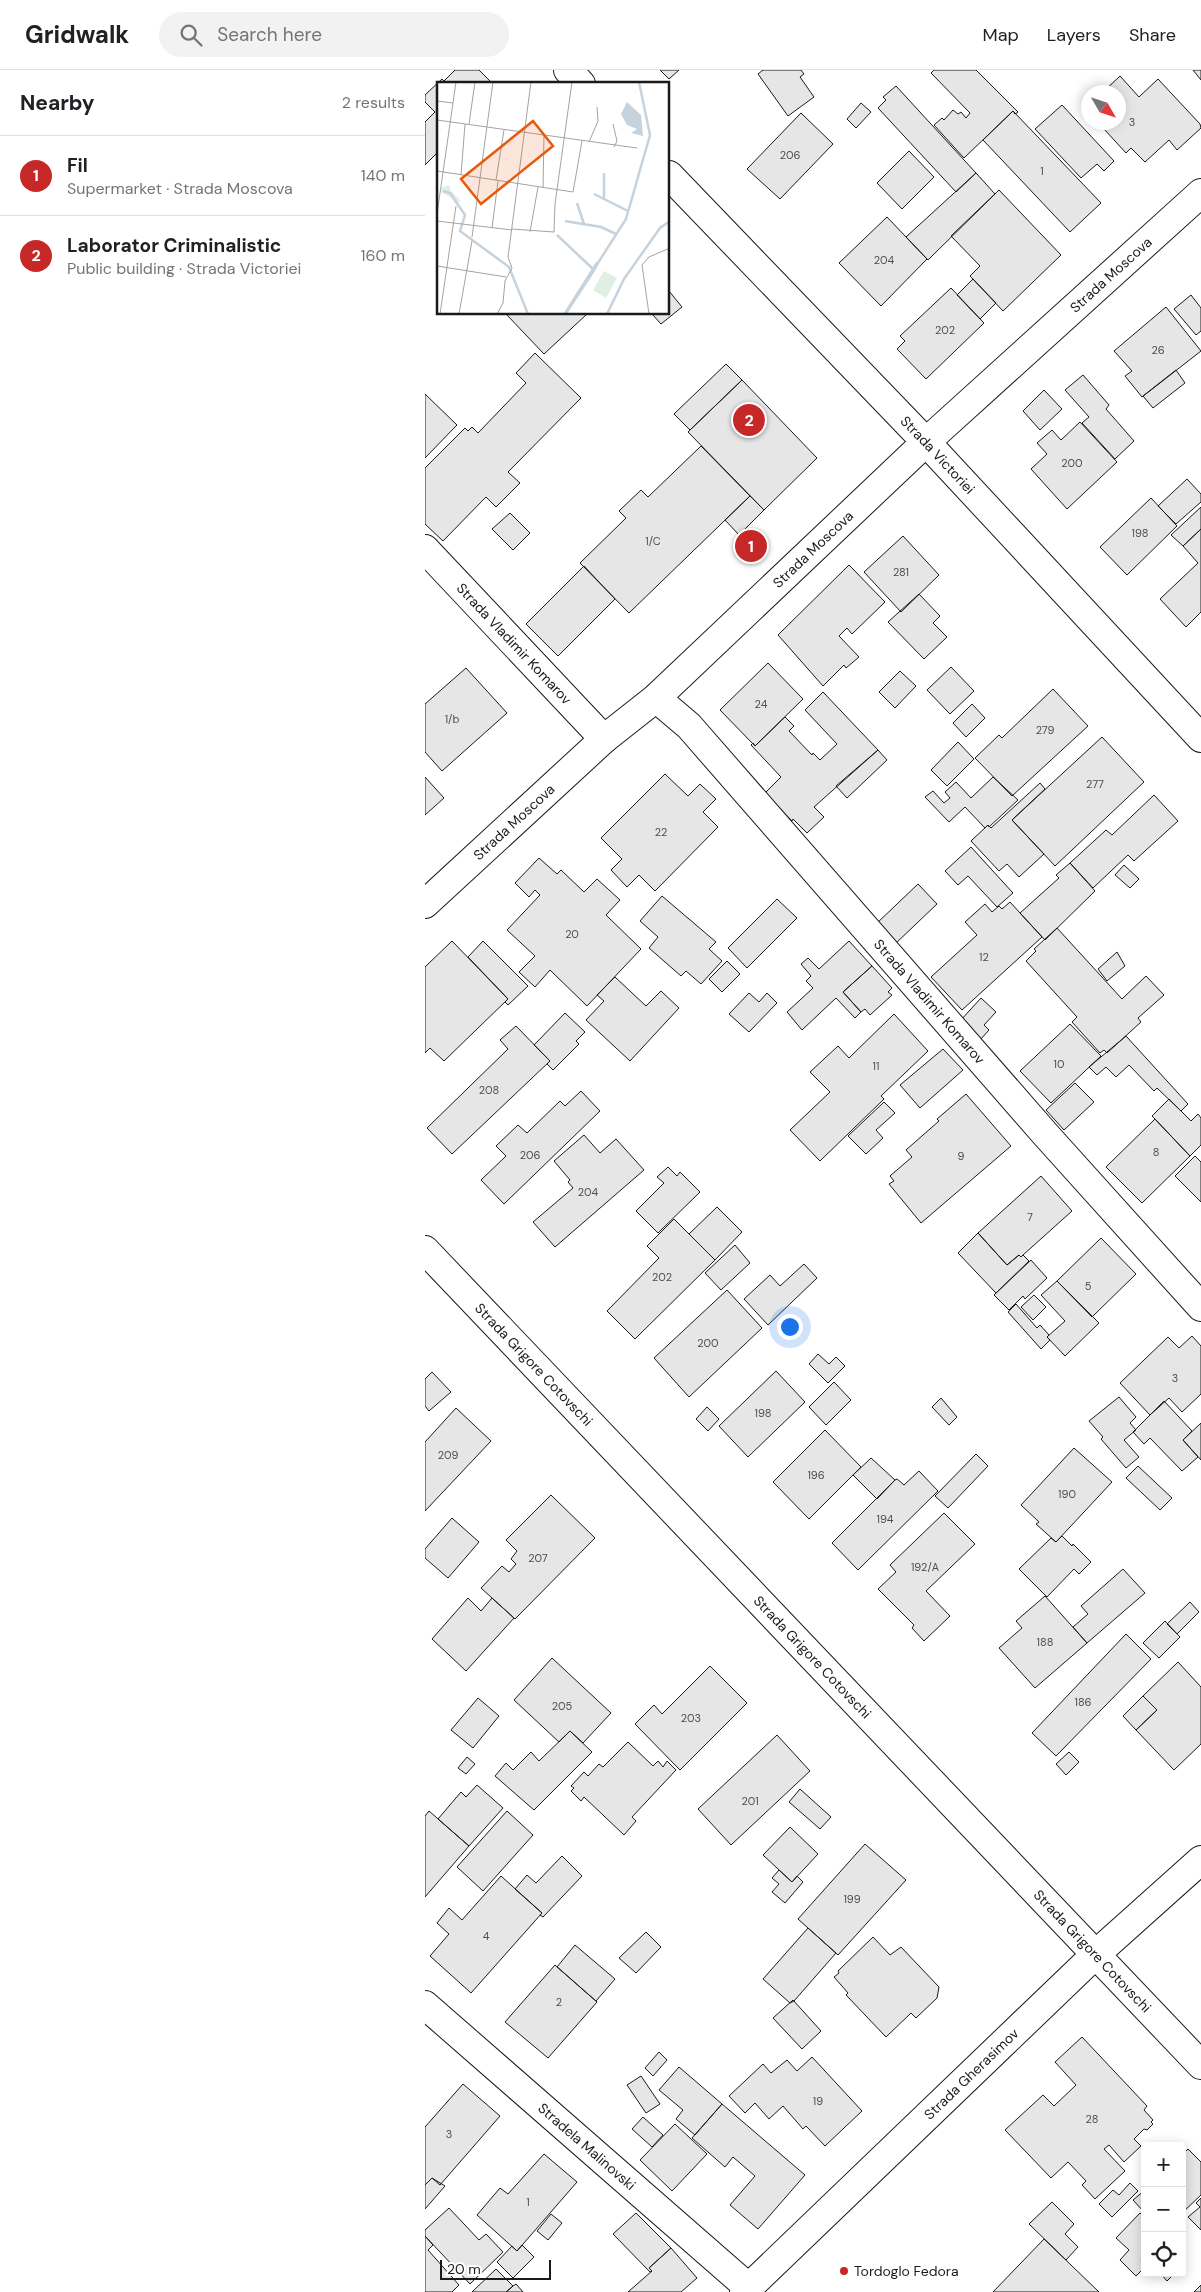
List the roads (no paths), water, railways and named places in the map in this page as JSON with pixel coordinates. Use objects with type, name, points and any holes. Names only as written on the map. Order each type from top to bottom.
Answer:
[{"type":"street","points":[[568,70],[579,82]]},
{"type":"street","name":"Strada Victoriei","points":[[670,176],[926,442],[1201,738]]},
{"type":"street","name":"Strada Moscova","points":[[425,904],[604,739],[656,698],[926,442],[1201,193]]},
{"type":"street","name":"Strada Vladimir Komarov","points":[[425,549],[604,739]]},
{"type":"street","name":"Strada Vladimir Komarov","points":[[656,698],[689,726],[1039,1127],[1201,1307]]},
{"type":"street","name":"Strada Grigore Cotovschi","points":[[425,1250],[1201,2065]]},
{"type":"street","name":"Strada Gherasimov","points":[[747,2290],[1096,1954],[1201,1860]]},
{"type":"street","name":"Stradela Malinovski","points":[[425,2005],[747,2290]]},
{"type":"place","name":"Laborator Criminalistic","points":[[749,420]]},
{"type":"place","name":"Fil","points":[[751,546]]},
{"type":"place","name":"Tordoglo Fedora","points":[[844,2271]]}]
